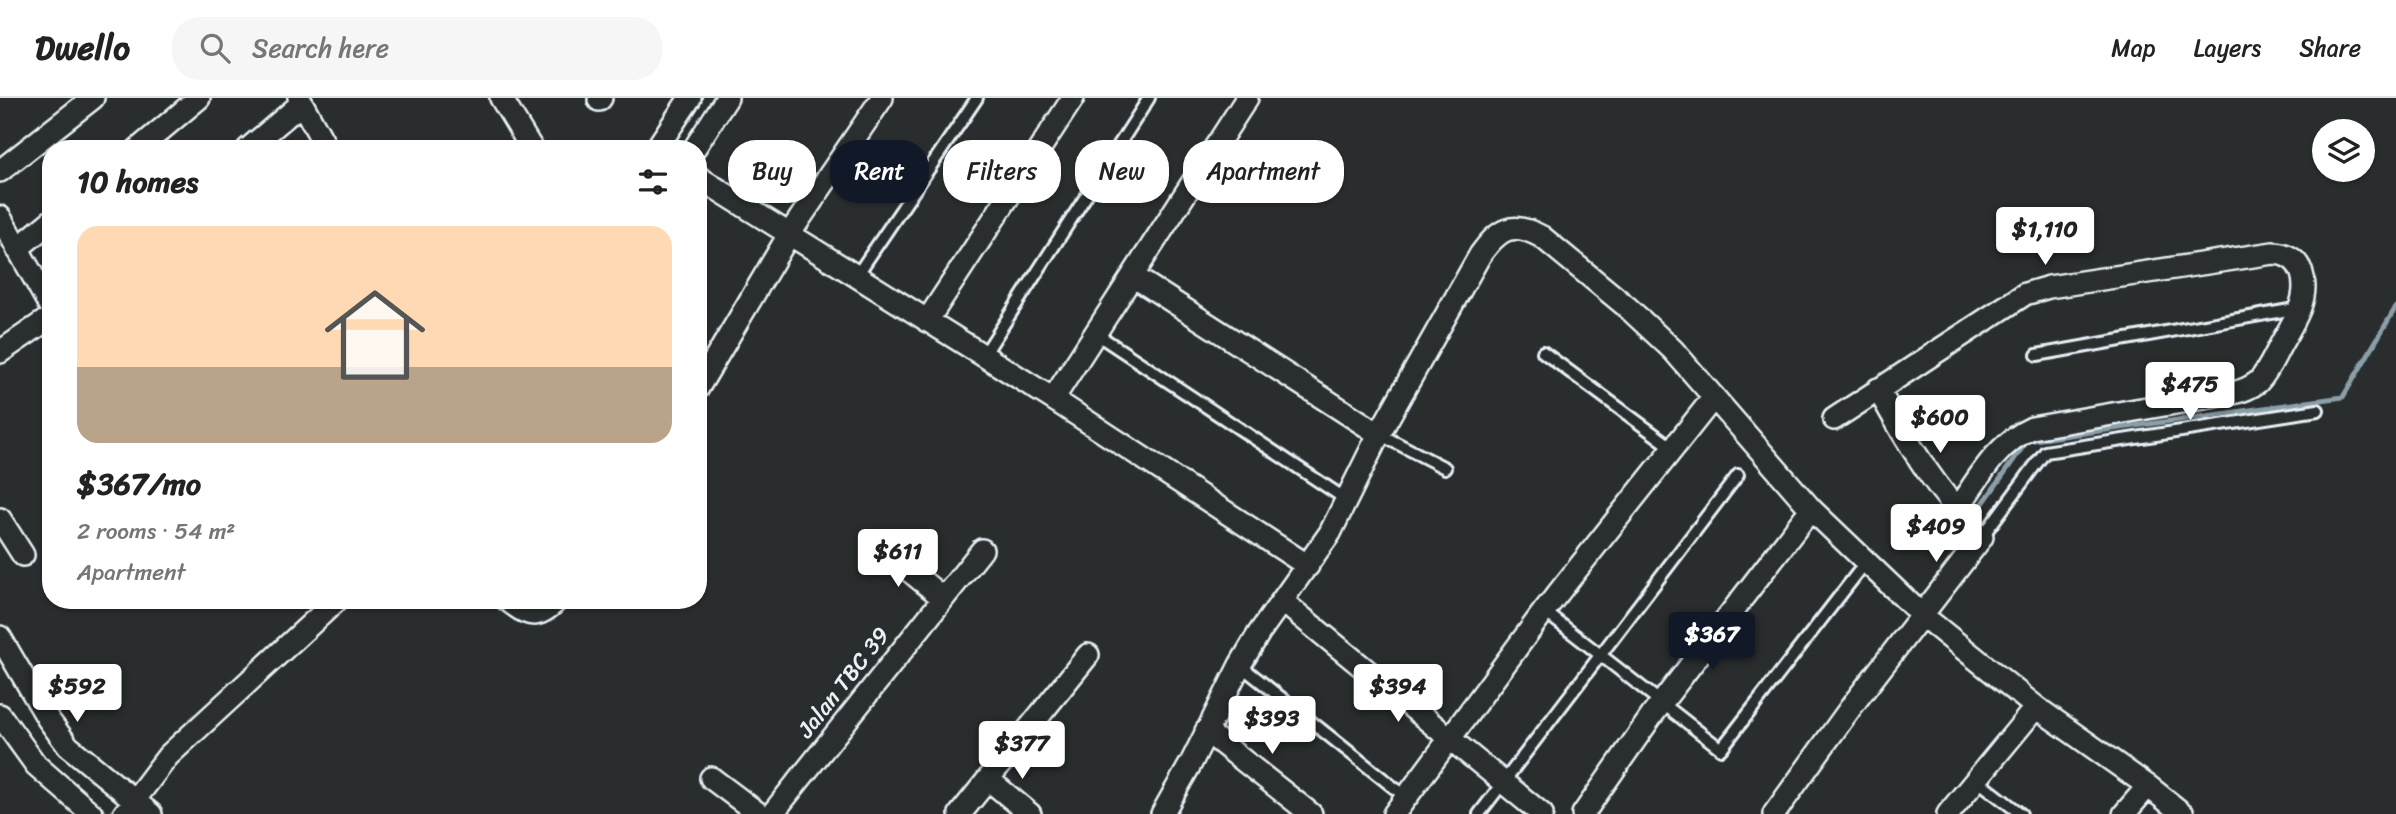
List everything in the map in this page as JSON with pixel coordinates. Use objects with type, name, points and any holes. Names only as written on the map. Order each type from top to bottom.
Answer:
[{"type":"street","points":[[0,170],[93,98]]},
{"type":"street","points":[[149,140],[199,98]]},
{"type":"street","points":[[501,98],[527,140]]},
{"type":"street","points":[[662,140],[690,98]]},
{"type":"street","points":[[700,140],[727,98]]},
{"type":"street","points":[[707,373],[790,233],[882,98]]},
{"type":"street","points":[[927,321],[1073,98]]},
{"type":"street","points":[[1053,399],[1247,98]]},
{"type":"street","points":[[258,140],[301,101],[322,140]]},
{"type":"street","points":[[707,182],[1053,399],[1308,566]]},
{"type":"street","points":[[0,217],[42,292]]},
{"type":"street","points":[[1162,814],[1175,794],[1240,665],[1330,533],[1379,434],[1480,255],[1490,241],[1513,227],[1528,229],[1542,237],[1627,307],[1673,350],[1811,509],[1923,616],[2036,707],[2183,814]]},
{"type":"street","points":[[18,249],[42,229]]},
{"type":"street","points":[[1834,419],[2025,294],[2273,253],[2293,258],[2300,267],[2303,293],[2300,308],[2266,372],[2246,390],[2025,431],[2003,446],[1994,456],[1956,511]]},
{"type":"street","points":[[1133,276],[1379,434]]},
{"type":"street","points":[[0,352],[42,323]]},
{"type":"street","points":[[1785,810],[1854,703],[1982,537],[1956,511],[1925,471],[1878,389]]},
{"type":"street","points":[[1401,806],[1544,611],[1714,397]]},
{"type":"street","points":[[1583,814],[1661,704],[1811,509]]},
{"type":"street","points":[[0,519],[23,555]]},
{"type":"street","points":[[880,547],[943,598]]},
{"type":"street","name":"Jalan TBC 39","points":[[771,813],[982,550]]},
{"type":"street","points":[[1282,601],[1542,814]]},
{"type":"street","points":[[128,807],[168,756],[327,609]]},
{"type":"street","points":[[519,609],[532,615],[547,609]]},
{"type":"street","points":[[0,637],[48,719],[63,739],[128,807],[151,814]]},
{"type":"street","points":[[960,814],[1088,655]]},
{"type":"street","points":[[1948,814],[2036,707]]},
{"type":"street","points":[[0,715],[36,765],[92,814]]},
{"type":"street","points":[[1206,730],[1300,811]]},
{"type":"street","points":[[711,778],[771,813]]},
{"type":"street","points":[[988,779],[1030,814]]},
{"type":"street","points":[[2124,814],[2148,786]]},
{"type":"lane","points":[[857,275],[977,98]]},
{"type":"lane","points":[[984,355],[1149,98]]},
{"type":"lane","points":[[2037,355],[2300,308]]},
{"type":"lane","points":[[1096,333],[1347,500]]},
{"type":"lane","points":[[1543,352],[1673,448]]},
{"type":"lane","points":[[1982,537],[2045,452],[2318,410]]},
{"type":"lane","points":[[1379,434],[1445,468]]},
{"type":"lane","points":[[1479,814],[1738,475]]},
{"type":"lane","points":[[1544,611],[1721,749],[1866,562]]},
{"type":"lane","points":[[1240,665],[1401,806]]},
{"type":"lane","points":[[1976,780],[2021,814]]},
{"type":"waterway","points":[[1972,519],[2027,441],[2343,397],[2396,307]]}]
